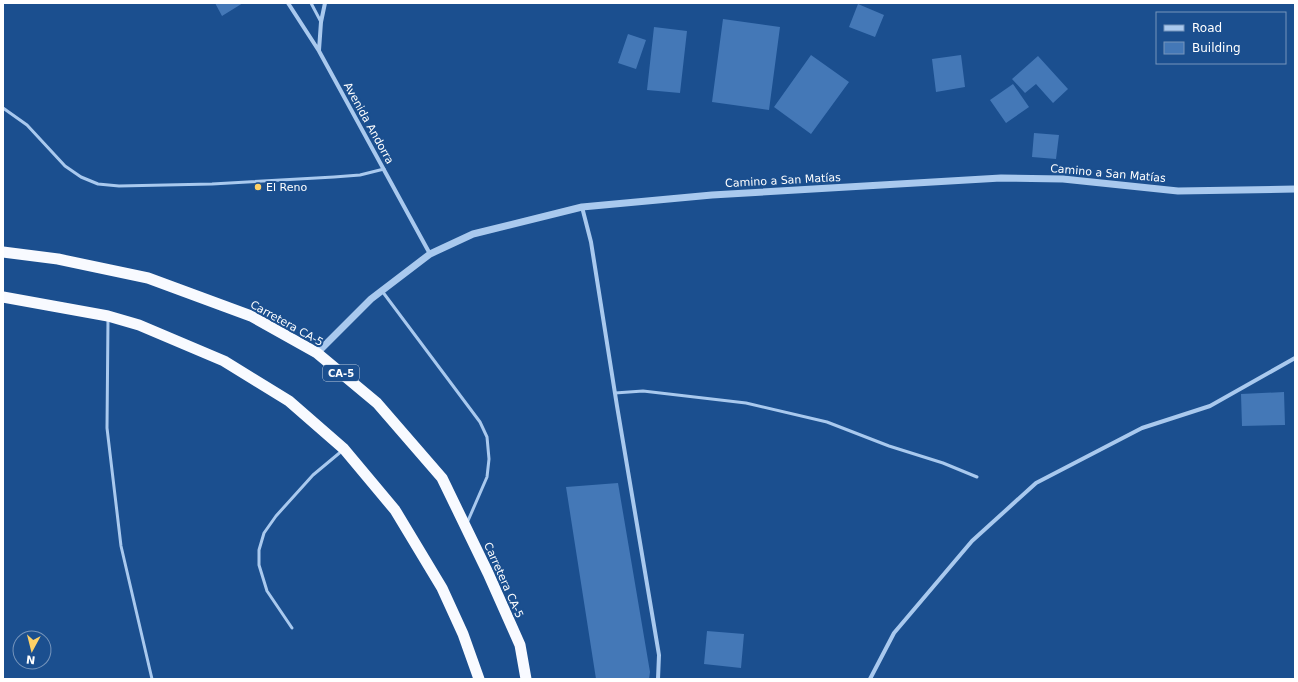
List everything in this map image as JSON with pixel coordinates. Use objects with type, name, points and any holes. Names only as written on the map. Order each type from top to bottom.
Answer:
[{"type":"highway","name":"Carretera CA-5","points":[[3,252],[58,259],[148,278],[251,316],[317,353],[377,403],[442,478],[488,573],[520,645],[526,679]]},
{"type":"highway","points":[[3,297],[108,316],[139,325],[224,361],[290,401],[344,449],[395,510],[442,588],[463,634],[479,679]]},
{"type":"street","name":"Avenida Andorra","points":[[288,3],[319,51],[430,254]]},
{"type":"street","points":[[319,51],[321,22],[325,3]]},
{"type":"street","name":"Camino a San Matías","points":[[317,353],[371,299],[430,254],[473,234],[582,207],[712,195],[1001,178],[1063,179],[1178,191],[1295,189]]},
{"type":"street","points":[[582,207],[591,242],[659,655],[658,679]]},
{"type":"street","points":[[870,679],[894,633],[972,541],[1036,483],[1142,428],[1210,406],[1295,358]]},
{"type":"lane","points":[[311,3],[321,22]]},
{"type":"lane","points":[[3,108],[27,125],[65,166],[80,177],[98,184],[126,186],[220,184],[360,175],[384,169]]},
{"type":"lane","points":[[382,291],[480,422],[487,437],[489,459],[486,477],[465,527]]},
{"type":"lane","points":[[108,316],[107,428],[121,546],[152,679]]},
{"type":"lane","points":[[615,392],[643,392],[746,403],[827,422],[889,446],[943,462],[977,477]]},
{"type":"lane","points":[[292,628],[267,591],[259,565],[259,550],[264,533],[276,516],[313,475],[344,449]]},
{"type":"building","points":[[215,3],[243,3],[222,16]]},
{"type":"building","points":[[858,4],[884,15],[875,37],[849,27]]},
{"type":"building","points":[[723,19],[780,27],[769,110],[712,102]]},
{"type":"building","points":[[654,27],[687,31],[680,93],[647,90]]},
{"type":"building","points":[[628,34],[646,40],[636,69],[618,63]]},
{"type":"building","points":[[811,55],[849,82],[811,134],[774,107]]},
{"type":"building","points":[[961,55],[965,87],[936,92],[932,59]]},
{"type":"building","points":[[1038,56],[1068,89],[1053,103],[1036,84],[1025,93],[1012,79]]},
{"type":"building","points":[[1013,84],[1029,107],[1006,123],[990,100]]},
{"type":"building","points":[[1034,133],[1059,135],[1056,159],[1032,157]]},
{"type":"building","points":[[1284,392],[1285,425],[1242,426],[1241,394]]},
{"type":"building","points":[[618,483],[650,672],[649,679],[596,679],[566,487]]},
{"type":"building","points":[[707,631],[744,634],[741,668],[704,664]]},
{"type":"place","name":"El Reno","points":[[258,187]]}]
